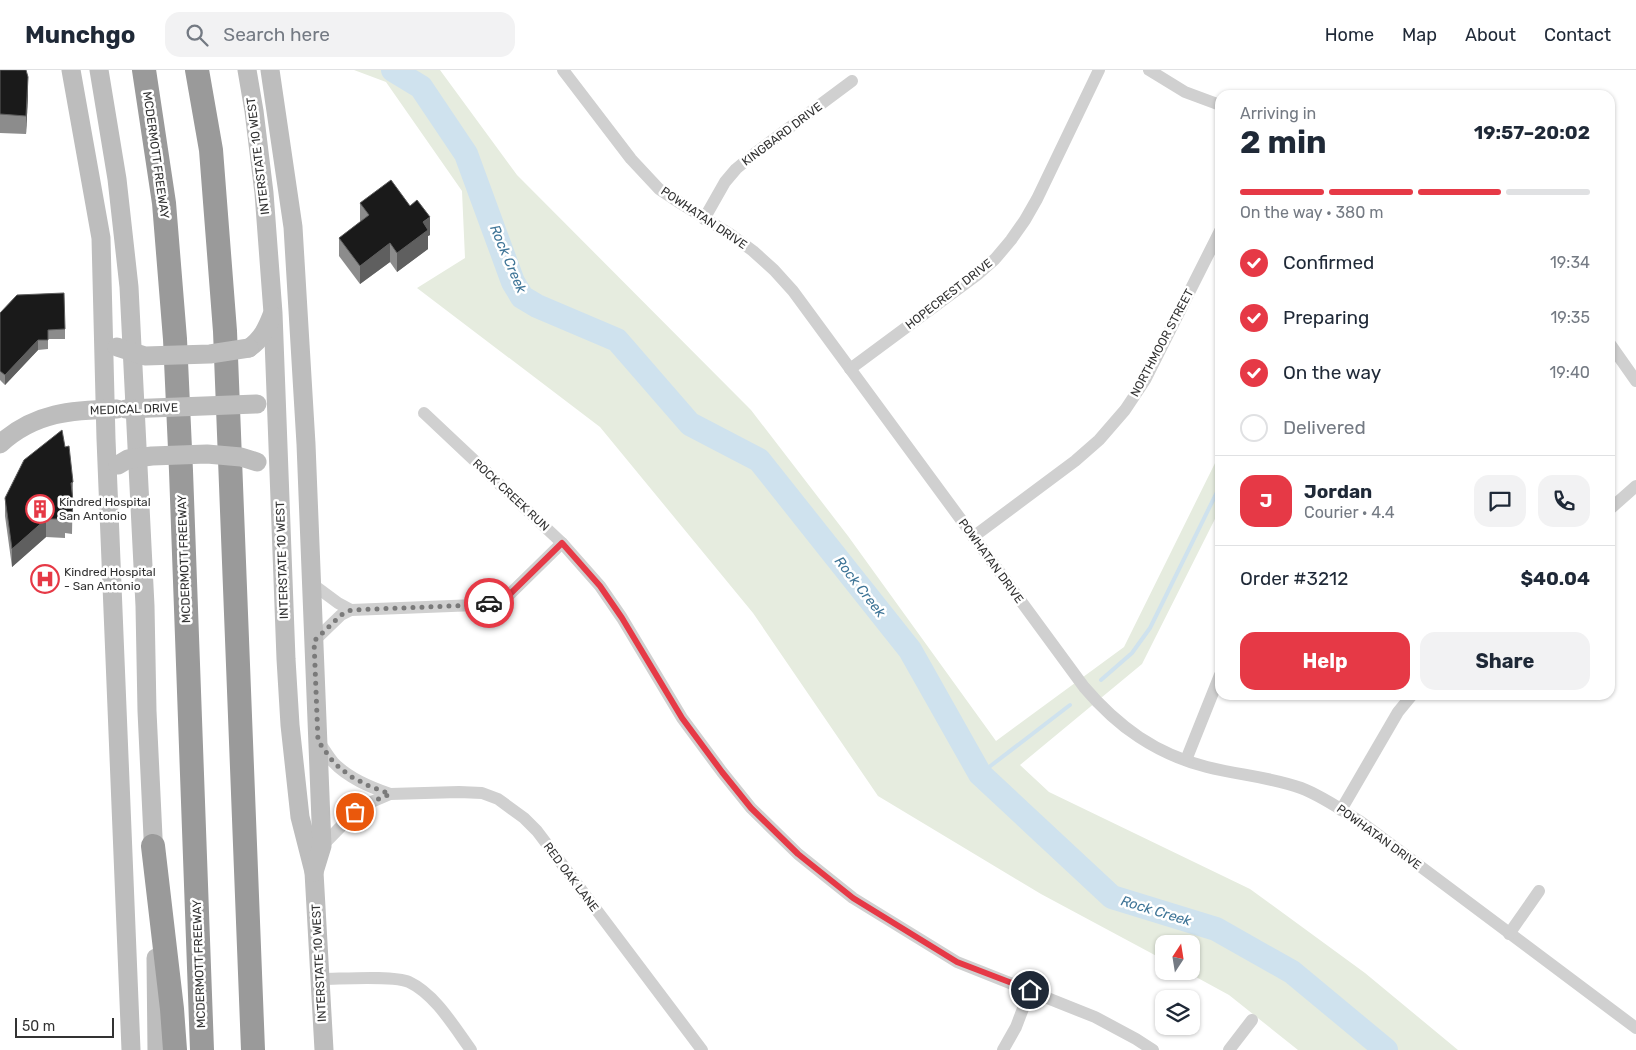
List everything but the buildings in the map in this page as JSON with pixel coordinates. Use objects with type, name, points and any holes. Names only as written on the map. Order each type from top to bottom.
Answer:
[{"type":"highway","name":"MCDERMOTT FREEWAY","points":[[144,70],[164,203],[175,339],[202,1050]]},
{"type":"highway","points":[[197,70],[211,150],[225,331],[253,1050]]},
{"type":"highway","points":[[153,846],[175,1050]]},
{"type":"main road","points":[[71,70],[100,238],[108,488],[131,1050]]},
{"type":"main road","points":[[98,70],[116,179],[129,287],[146,606],[146,711],[153,846],[157,1050]]},
{"type":"main road","name":"INTERSTATE 10 WEST","points":[[247,70],[264,193],[273,313],[290,725],[300,817],[314,872],[324,1050]]},
{"type":"main road","points":[[270,70],[293,227],[305,427],[322,846],[314,872]]},
{"type":"main road","points":[[102,318],[108,336],[117,347],[145,356],[210,354],[249,348],[263,334],[273,313]]},
{"type":"main road","name":"MEDICAL DRIVE","points":[[0,444],[17,430],[42,418],[63,412],[277,404]]},
{"type":"main road","points":[[108,488],[118,465],[128,459],[207,454],[241,457],[257,462],[266,471],[280,497]]},
{"type":"street","name":"POWHATAN DRIVE","points":[[563,70],[632,159],[659,189],[730,234],[753,251],[793,291],[1084,687],[1102,708],[1140,738],[1186,760],[1207,767],[1270,779],[1301,788],[1341,810],[1361,822],[1636,1028]]},
{"type":"street","name":"HOPECREST DRIVE","points":[[850,369],[977,275],[995,259],[1011,240],[1026,220],[1037,199],[1099,70]]},
{"type":"street","points":[[1149,70],[1185,92],[1215,103]]},
{"type":"street","name":"KINGBARD DRIVE","points":[[704,219],[725,182],[736,170],[754,154],[852,81]]},
{"type":"street","name":"NORTHMOOR STREET","points":[[973,537],[1075,461],[1115,424],[1145,380],[1215,241]]},
{"type":"street","points":[[1615,351],[1636,381]]},
{"type":"street","name":"ROCK CREEK RUN","points":[[424,413],[562,543],[600,586],[622,618],[682,718],[751,808],[798,854],[853,898],[957,962],[1096,1017],[1153,1050]]},
{"type":"street","points":[[1615,505],[1636,486]]},
{"type":"street","points":[[314,641],[341,615],[351,610],[476,605],[497,601],[509,595],[562,543]]},
{"type":"street","points":[[311,583],[351,610]]},
{"type":"street","points":[[1186,760],[1215,688]]},
{"type":"street","points":[[1341,810],[1398,712],[1408,700]]},
{"type":"street","name":"RED OAK LANE","points":[[318,741],[334,763],[350,776],[390,794]]},
{"type":"street","name":"RED OAK LANE","points":[[322,846],[355,812],[369,803],[390,794],[458,792],[482,794],[498,799],[524,818],[537,831],[702,1050]]},
{"type":"street","points":[[1509,934],[1539,891]]},
{"type":"street","points":[[321,979],[390,979],[408,981],[420,988],[435,1002],[471,1050]]},
{"type":"street","points":[[1003,1050],[1016,1027],[1030,990]]},
{"type":"street","points":[[1229,1050],[1252,1020]]},
{"type":"shaded area","points":[[354,70],[440,70],[517,175],[751,410],[848,536],[996,741],[1124,647],[1215,463],[1215,519],[1142,664],[1020,765],[1049,792],[1250,889],[1365,973],[1458,1050],[1298,1050],[1229,995],[1200,979],[1200,935],[1155,935],[1155,955],[1041,894],[878,796],[753,613],[600,427],[417,288],[465,258],[462,191],[386,82]]},
{"type":"waterway","name":"Rock Creek","points":[[393,70],[421,87],[466,154],[513,282],[522,297],[537,306],[617,340],[690,424],[759,460],[910,650],[980,774],[1112,897],[1216,929],[1292,972],[1386,1050]]},
{"type":"waterway","points":[[1101,680],[1132,653],[1150,628],[1215,496]]},
{"type":"waterway","points":[[980,774],[1070,705]]},
{"type":"way so far","points":[[355,812],[369,803],[390,794],[350,776],[334,763],[318,741],[314,641],[329,625],[341,615],[351,610],[489,603]]},
{"type":"place","name":"Kindred Hospital San Antonio","points":[[40,509]]},
{"type":"place","name":"Kindred Hospital - San Antonio","points":[[45,579]]},
{"type":"route","points":[[489,603],[509,595],[562,543],[600,586],[622,618],[682,718],[722,772],[751,808],[798,854],[853,898],[957,962],[1030,990]]}]
